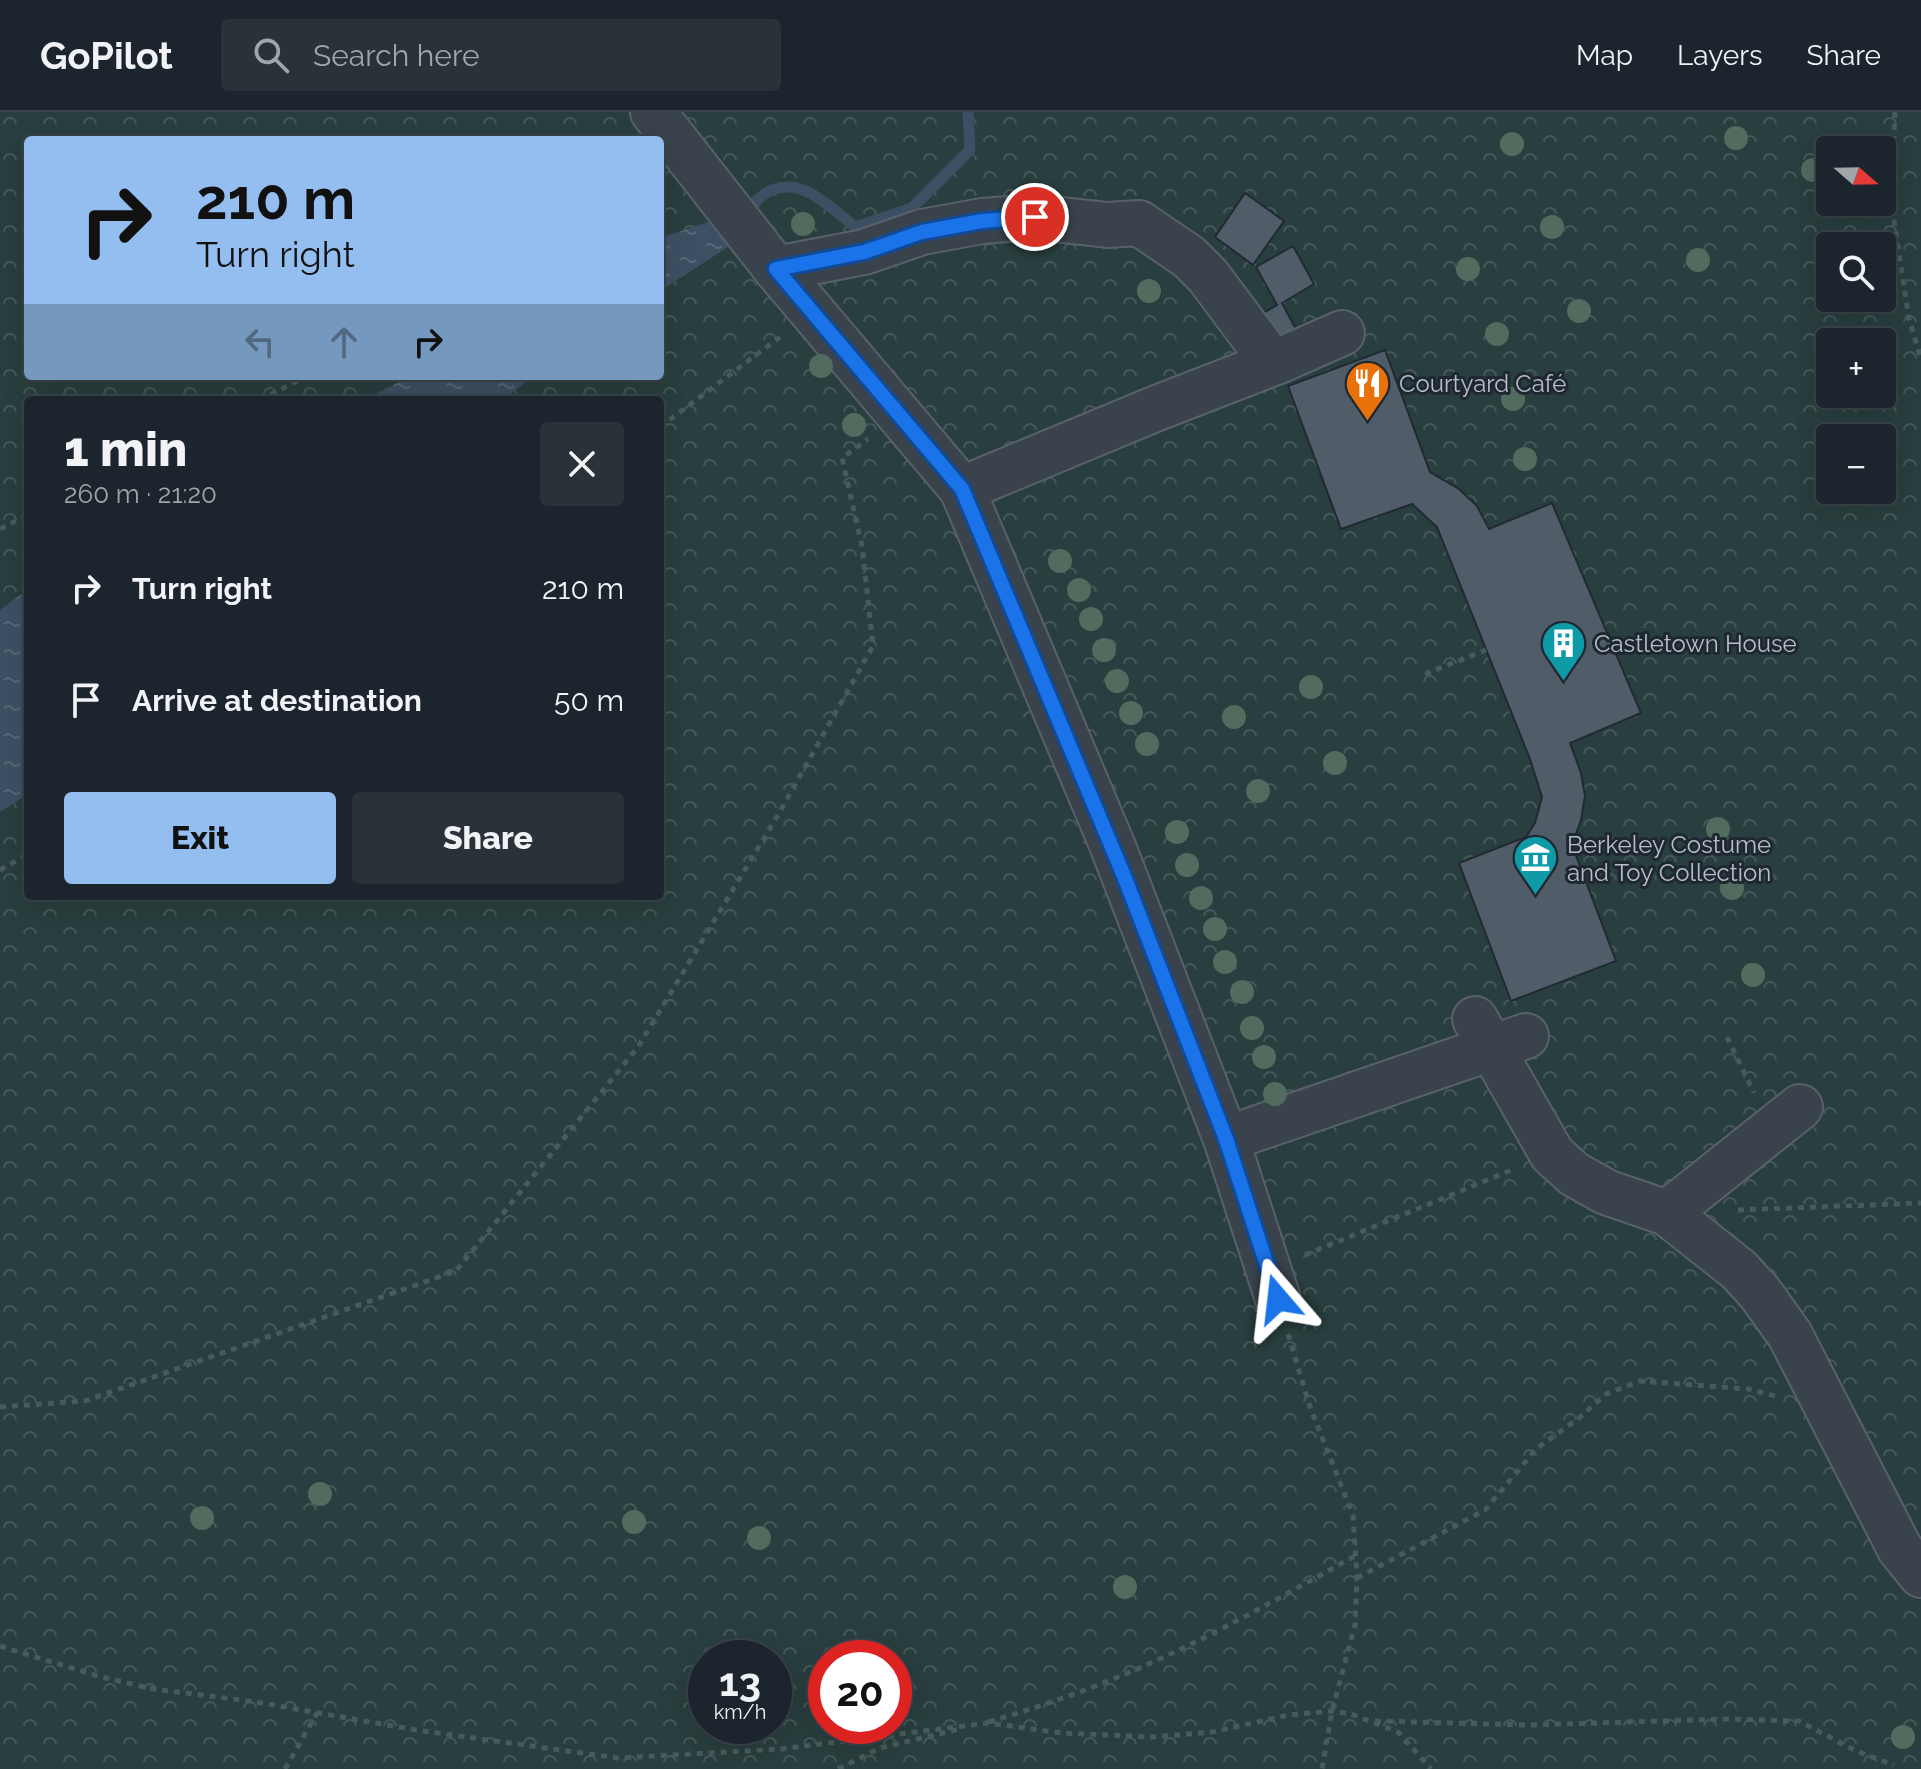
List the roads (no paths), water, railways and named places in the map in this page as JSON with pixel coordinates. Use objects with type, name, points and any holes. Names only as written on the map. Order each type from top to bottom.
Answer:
[{"type":"street","points":[[653,112],[765,256],[962,489],[1087,782],[1226,1139],[1273,1284]]},
{"type":"street","points":[[765,256],[864,252],[922,232],[982,221],[1035,217],[1108,225],[1139,223],[1189,257],[1208,276],[1261,347],[1267,365]]},
{"type":"street","points":[[962,489],[1342,333]]},
{"type":"street","points":[[1226,1139],[1497,1034],[1552,1154],[1574,1174],[1606,1192],[1667,1213],[1739,1270],[1760,1293],[1790,1335],[1900,1549],[1921,1575]]},
{"type":"street","points":[[1667,1213],[1786,1119]]},
{"type":"water","points":[[711,221],[728,247],[664,288],[664,237]]},
{"type":"water","points":[[403,380],[528,380],[508,396],[372,396]]},
{"type":"water","points":[[24,592],[24,797],[0,812],[0,610]]},
{"type":"waterway","points":[[743,215],[766,193],[791,187],[814,195],[855,227],[912,208],[970,150],[968,112]]},
{"type":"place","name":"Courtyard Café","points":[[1368,422]]},
{"type":"place","name":"Castletown House","points":[[1563,682]]},
{"type":"place","name":"Berkeley Costume and Toy Collection","points":[[1536,897]]}]
